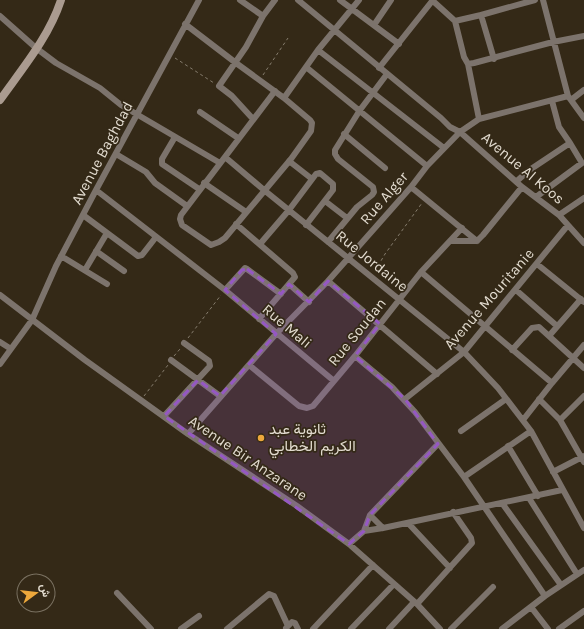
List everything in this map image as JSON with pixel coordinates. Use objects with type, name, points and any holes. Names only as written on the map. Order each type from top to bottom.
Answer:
[{"type":"main road","points":[[0,100],[54,20],[61,0]]},
{"type":"street","name":"Avenue Baghdad","points":[[0,364],[32,320],[62,256],[96,190],[199,0]]},
{"type":"street","points":[[240,0],[263,16]]},
{"type":"street","points":[[253,119],[232,96],[219,86],[236,63],[263,16],[275,0]]},
{"type":"street","name":"Avenue Al Koos","points":[[298,0],[450,127],[460,132],[522,187],[559,215],[583,241]]},
{"type":"street","points":[[340,0],[399,44]]},
{"type":"street","points":[[284,98],[318,50],[359,0]]},
{"type":"street","points":[[374,25],[391,0]]},
{"type":"street","points":[[379,68],[433,0],[455,21],[464,57],[468,64],[479,119]]},
{"type":"street","points":[[455,21],[536,0]]},
{"type":"street","points":[[543,0],[553,42],[570,98],[584,118]]},
{"type":"street","points":[[481,15],[494,59]]},
{"type":"street","points":[[0,16],[36,48],[56,62],[100,88],[121,105],[220,163]]},
{"type":"street","points":[[185,24],[236,63],[260,80],[275,91],[284,98],[312,123],[311,130],[289,161],[223,240],[211,245],[182,225],[180,219],[181,215],[199,189],[275,91]]},
{"type":"street","points":[[468,64],[494,59],[553,42],[584,36]]},
{"type":"street","points":[[318,50],[444,148]]},
{"type":"street","points":[[306,66],[428,166]]},
{"type":"street","points":[[328,242],[347,218],[363,201],[372,195],[374,189],[373,186],[336,156],[335,150],[360,110],[387,74]]},
{"type":"street","points":[[570,98],[584,90]]},
{"type":"street","name":"Rue Alger","points":[[188,434],[220,396],[276,334],[309,302],[428,166],[460,132],[479,119],[570,98]]},
{"type":"street","points":[[536,197],[582,163],[559,127],[552,101]]},
{"type":"street","points":[[200,112],[238,138]]},
{"type":"street","points":[[344,134],[384,168]]},
{"type":"street","points":[[175,136],[162,158],[162,164],[199,189]]},
{"type":"street","points":[[517,181],[528,171],[570,143]]},
{"type":"street","points":[[116,154],[146,172],[155,183],[187,206]]},
{"type":"street","name":"Rue Jordaine","points":[[225,157],[464,352],[506,399],[531,431],[584,528]]},
{"type":"street","points":[[289,161],[312,179]]},
{"type":"street","points":[[260,244],[289,210],[316,174],[320,173],[333,184],[334,190],[306,224]]},
{"type":"street","points":[[204,183],[246,212]]},
{"type":"street","points":[[411,187],[477,241]]},
{"type":"street","points":[[450,241],[477,241],[484,235],[522,187]]},
{"type":"street","name":"Rue Mali","points":[[96,190],[225,290],[334,381]]},
{"type":"street","points":[[559,215],[584,198]]},
{"type":"street","points":[[324,202],[347,218]]},
{"type":"street","points":[[83,215],[140,256],[156,237]]},
{"type":"street","points":[[236,224],[295,275],[294,279],[259,319]]},
{"type":"street","name":"Avenue Mouritanie","points":[[405,399],[464,352],[568,225]]},
{"type":"street","name":"Rue Soudan","points":[[249,365],[299,406],[307,408],[313,406],[355,356],[421,272],[462,228]]},
{"type":"street","points":[[85,270],[107,233]]},
{"type":"street","points":[[96,251],[124,271]]},
{"type":"street","points":[[62,256],[107,284]]},
{"type":"street","points":[[537,264],[582,301],[549,336]]},
{"type":"street","points":[[225,290],[245,268],[281,294]]},
{"type":"street","points":[[421,272],[552,383]]},
{"type":"street","points":[[328,281],[437,374]]},
{"type":"street","points":[[289,284],[309,302]]},
{"type":"street","points":[[516,290],[557,326]]},
{"type":"street","name":"Avenue Bir Anzarane","points":[[0,295],[188,434],[291,502],[349,544],[415,603],[440,629]]},
{"type":"street","points":[[512,350],[534,327],[539,327],[584,368]]},
{"type":"street","points":[[0,342],[11,349]]},
{"type":"street","points":[[164,416],[210,366],[210,363],[184,343]]},
{"type":"street","points":[[523,420],[584,345]]},
{"type":"street","points":[[355,356],[405,399],[464,477],[545,596]]},
{"type":"street","points":[[171,360],[220,396]]},
{"type":"street","points":[[560,420],[584,396]]},
{"type":"street","points":[[461,431],[506,399]]},
{"type":"street","points":[[539,399],[560,420],[583,459],[553,472]]},
{"type":"street","points":[[464,477],[531,431]]},
{"type":"street","points":[[349,544],[364,531],[370,515],[438,444]]},
{"type":"street","points":[[508,446],[538,496]]},
{"type":"street","points":[[364,531],[562,490]]},
{"type":"street","points":[[529,498],[577,574]]},
{"type":"street","points":[[502,503],[561,585]]},
{"type":"street","points":[[389,629],[450,568],[472,543],[471,538],[453,512]]},
{"type":"street","points":[[370,515],[383,528]]},
{"type":"street","points":[[408,523],[450,568]]},
{"type":"street","points":[[313,629],[373,565]]},
{"type":"street","points":[[502,629],[531,606],[584,570]]},
{"type":"street","points":[[351,629],[394,584]]},
{"type":"street","points":[[451,629],[493,587]]},
{"type":"street","points":[[117,593],[151,629]]},
{"type":"street","points":[[227,629],[269,594],[274,596],[287,628]]},
{"type":"street","points":[[531,606],[548,629]]},
{"type":"street","points":[[559,629],[584,611]]},
{"type":"street","points":[[182,629],[199,616]]},
{"type":"street","points":[[287,628],[290,623],[293,622],[298,629]]},
{"type":"path","points":[[260,80],[288,38]]},
{"type":"path","points":[[169,54],[219,86]]},
{"type":"path","points":[[371,277],[385,254],[426,199]]},
{"type":"highlighted area","points":[[247,269],[281,294],[289,284],[309,302],[328,281],[380,324],[355,356],[405,399],[438,444],[370,515],[364,531],[349,544],[164,416],[198,380],[220,396],[276,334],[225,290],[242,270]]},
{"type":"place","name":"ثانوية عبد الكريم الخطابي","points":[[261,438]]}]
